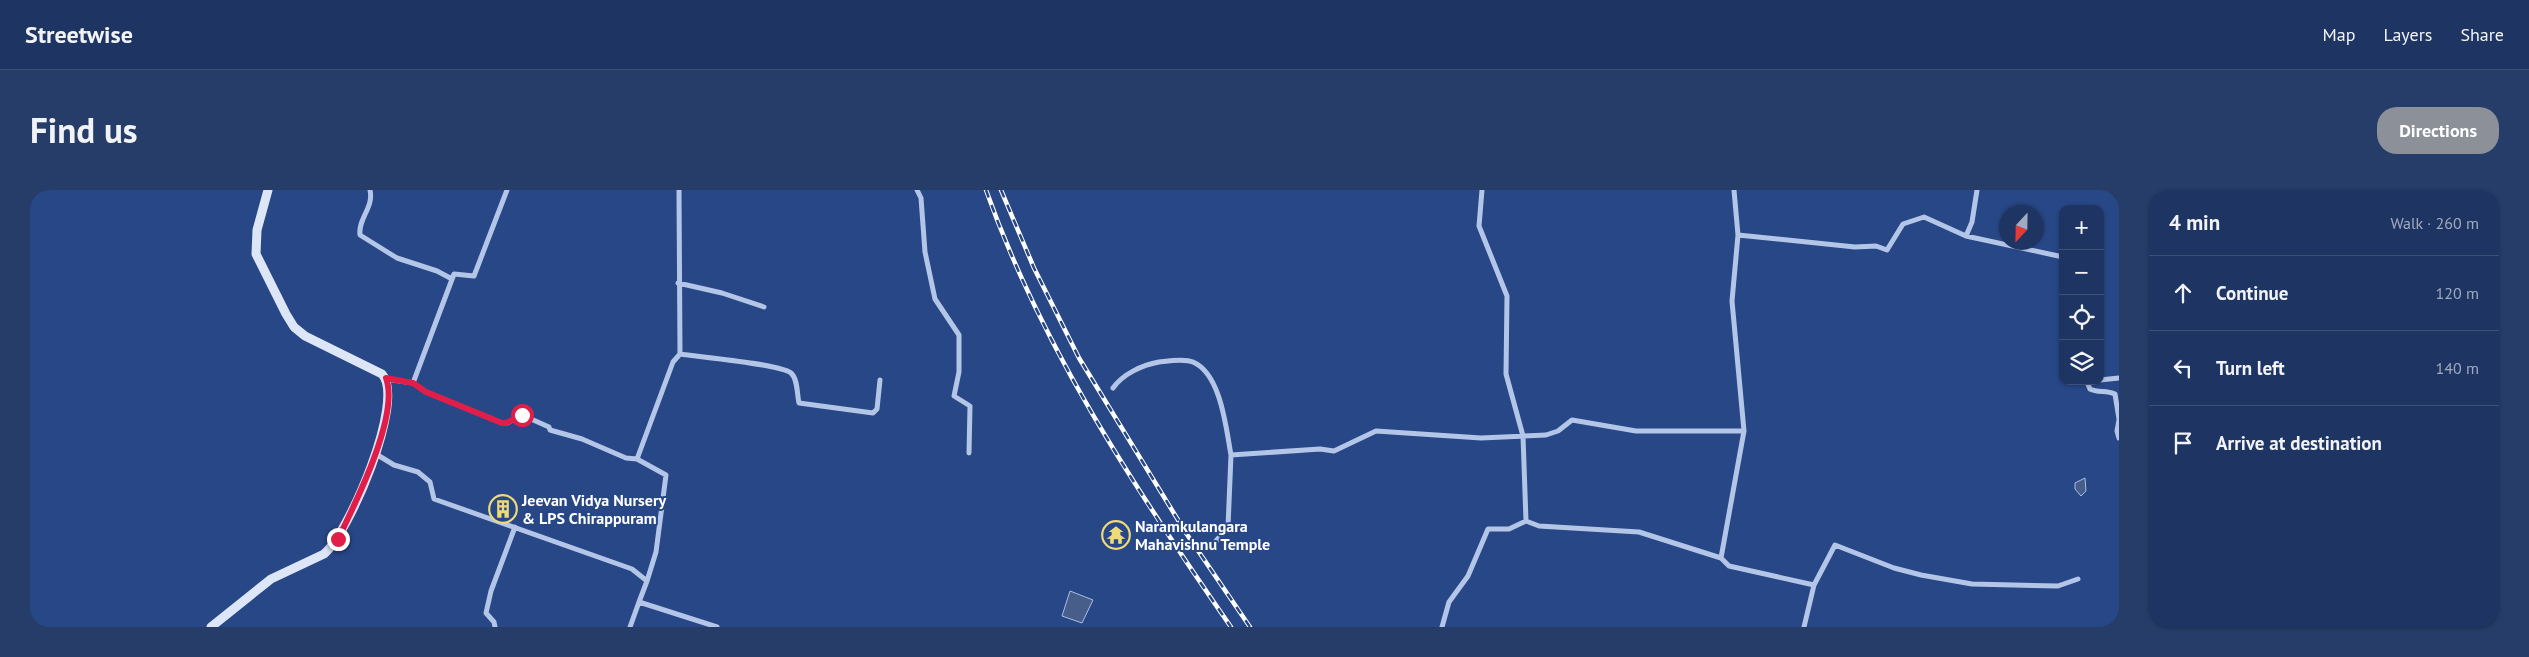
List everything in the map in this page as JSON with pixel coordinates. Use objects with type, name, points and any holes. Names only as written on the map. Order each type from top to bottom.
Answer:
[{"type":"main road","points":[[211,627],[270,579],[324,554],[332,548],[351,514],[376,454],[389,404],[390,390],[386,378],[378,371],[305,336],[294,327],[256,254],[257,230],[268,190]]},
{"type":"street","points":[[370,190],[372,199],[359,226],[360,235],[398,258],[437,271],[452,279]]},
{"type":"street","points":[[413,383],[454,274],[474,276],[507,190]]},
{"type":"street","points":[[637,459],[673,362],[680,354],[678,190]]},
{"type":"street","points":[[917,190],[921,198],[925,252],[935,299],[951,320],[959,335],[959,372],[954,396],[970,406],[969,453]]},
{"type":"street","points":[[1482,190],[1479,226],[1507,296],[1507,383],[1523,436],[1526,521]]},
{"type":"street","points":[[1721,558],[1744,431],[1732,301],[1738,236],[1734,190]]},
{"type":"street","points":[[1966,236],[1972,222],[1978,190]]},
{"type":"street","points":[[1738,236],[1855,247],[1876,246],[1887,250],[1903,224],[1924,217],[1966,236],[2059,256]]},
{"type":"street","points":[[678,283],[722,293],[764,306]]},
{"type":"street","points":[[680,354],[776,366],[792,373],[796,382],[799,403],[816,406],[873,413],[877,409],[880,380]]},
{"type":"street","points":[[1113,388],[1119,380],[1147,364],[1167,361],[1192,361],[1208,371],[1214,384],[1231,455],[1228,527],[1210,548]]},
{"type":"street","points":[[386,378],[413,383],[426,392],[502,423],[522,415],[548,427],[550,430],[582,439],[626,458],[637,459],[666,475],[656,552],[630,627]]},
{"type":"street","points":[[2104,380],[2119,378]]},
{"type":"street","points":[[2088,385],[2094,391],[2107,390],[2115,394],[2119,419],[2117,431],[2119,438]]},
{"type":"street","points":[[1231,455],[1320,449],[1334,451],[1376,431],[1481,438],[1546,436],[1558,431],[1572,420],[1636,431],[1744,431]]},
{"type":"street","points":[[376,454],[394,465],[418,472],[430,482],[434,498],[632,569],[647,581]]},
{"type":"street","points":[[1442,627],[1449,602],[1468,576],[1488,529],[1509,529],[1526,521],[1540,526],[1638,532],[1721,558],[1729,566],[1814,585]]},
{"type":"street","points":[[495,627],[494,622],[486,613],[490,591],[514,527]]},
{"type":"street","points":[[1804,627],[1814,585],[1835,545],[1912,573],[1972,584],[2058,586],[2078,579]]},
{"type":"street","points":[[639,602],[717,627]]},
{"type":"water","points":[[2085,478],[2086,491],[2081,496],[2075,489],[2075,483]]},
{"type":"water","points":[[1070,591],[1093,600],[1082,623],[1062,616]]},
{"type":"railway","points":[[986,190],[1009,249],[1063,362],[1126,470],[1231,627]]},
{"type":"railway","points":[[1001,190],[1034,268],[1079,358],[1186,533],[1250,627]]},
{"type":"place","name":"Jeevan Vidya Nursery & LPS Chirappuram","points":[[503,509]]},
{"type":"place","name":"Naramkulangara Mahavishnu Temple","points":[[1116,535]]},
{"type":"route","points":[[338,539],[351,514],[376,454],[389,404],[390,390],[386,378],[413,383],[426,392],[502,423],[522,415]]}]
